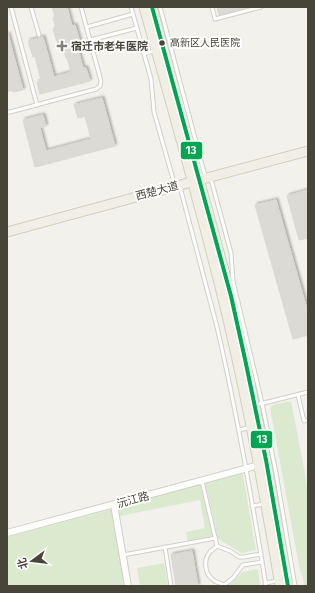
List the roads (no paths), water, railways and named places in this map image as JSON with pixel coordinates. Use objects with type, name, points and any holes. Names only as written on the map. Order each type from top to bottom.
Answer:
[{"type":"main road","points":[[144,7],[156,50],[202,179],[225,306],[259,465],[280,584]]},
{"type":"main road","points":[[152,7],[202,179],[258,404],[267,468],[288,586]]},
{"type":"main road","name":"西楚大道","points":[[7,232],[308,151]]},
{"type":"street","name":"沅江路","points":[[7,533],[259,465]]},
{"type":"street","points":[[114,505],[128,586]]},
{"type":"lane","points":[[11,7],[37,105]]},
{"type":"lane","points":[[32,7],[39,35]]},
{"type":"lane","points":[[7,112],[96,89],[100,86],[101,81],[81,7]]},
{"type":"lane","points":[[131,7],[151,79],[154,112],[177,186],[217,327],[239,430],[265,585],[280,584]]},
{"type":"lane","points":[[160,7],[202,179]]},
{"type":"lane","points":[[212,7],[215,19],[261,7]]},
{"type":"lane","points":[[86,27],[133,14]]},
{"type":"lane","points":[[90,40],[137,28]]},
{"type":"lane","points":[[144,54],[156,50]]},
{"type":"lane","points":[[295,586],[276,473],[258,404],[308,392]]},
{"type":"lane","points":[[298,395],[304,421],[308,420]]},
{"type":"lane","points":[[239,430],[251,427]]},
{"type":"lane","points":[[202,481],[217,546]]},
{"type":"lane","points":[[252,506],[266,503]]},
{"type":"lane","points":[[123,555],[216,538]]},
{"type":"lane","points":[[217,546],[230,551],[239,558],[260,554]]},
{"type":"lane","points":[[217,546],[207,556],[205,565],[208,574],[213,580],[223,585],[233,578],[243,565],[262,562]]},
{"type":"lane","points":[[165,547],[171,586]]},
{"type":"place","name":"高新区人民医院","points":[[162,43]]},
{"type":"place","name":"宿迁市老年医院","points":[[62,46]]}]
